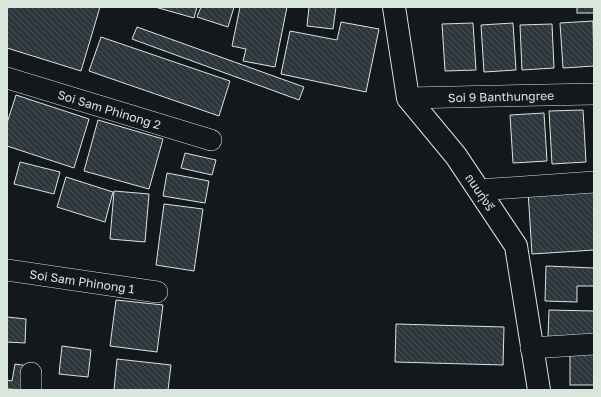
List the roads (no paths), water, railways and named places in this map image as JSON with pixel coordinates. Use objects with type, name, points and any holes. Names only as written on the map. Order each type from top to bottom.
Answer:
[{"type":"street","points":[[392,8],[408,98]]},
{"type":"street","name":"Soi Sam Phinong 2","points":[[7,78],[211,140]]},
{"type":"street","name":"Soi 9 Banthungree","points":[[408,98],[594,94]]},
{"type":"street","name":"ถนนทุ่งรี","points":[[408,98],[456,156],[516,246],[538,390]]},
{"type":"street","points":[[479,190],[594,182]]},
{"type":"street","name":"Soi Sam Phinong 1","points":[[7,270],[157,292]]},
{"type":"street","points":[[531,348],[594,344]]}]
